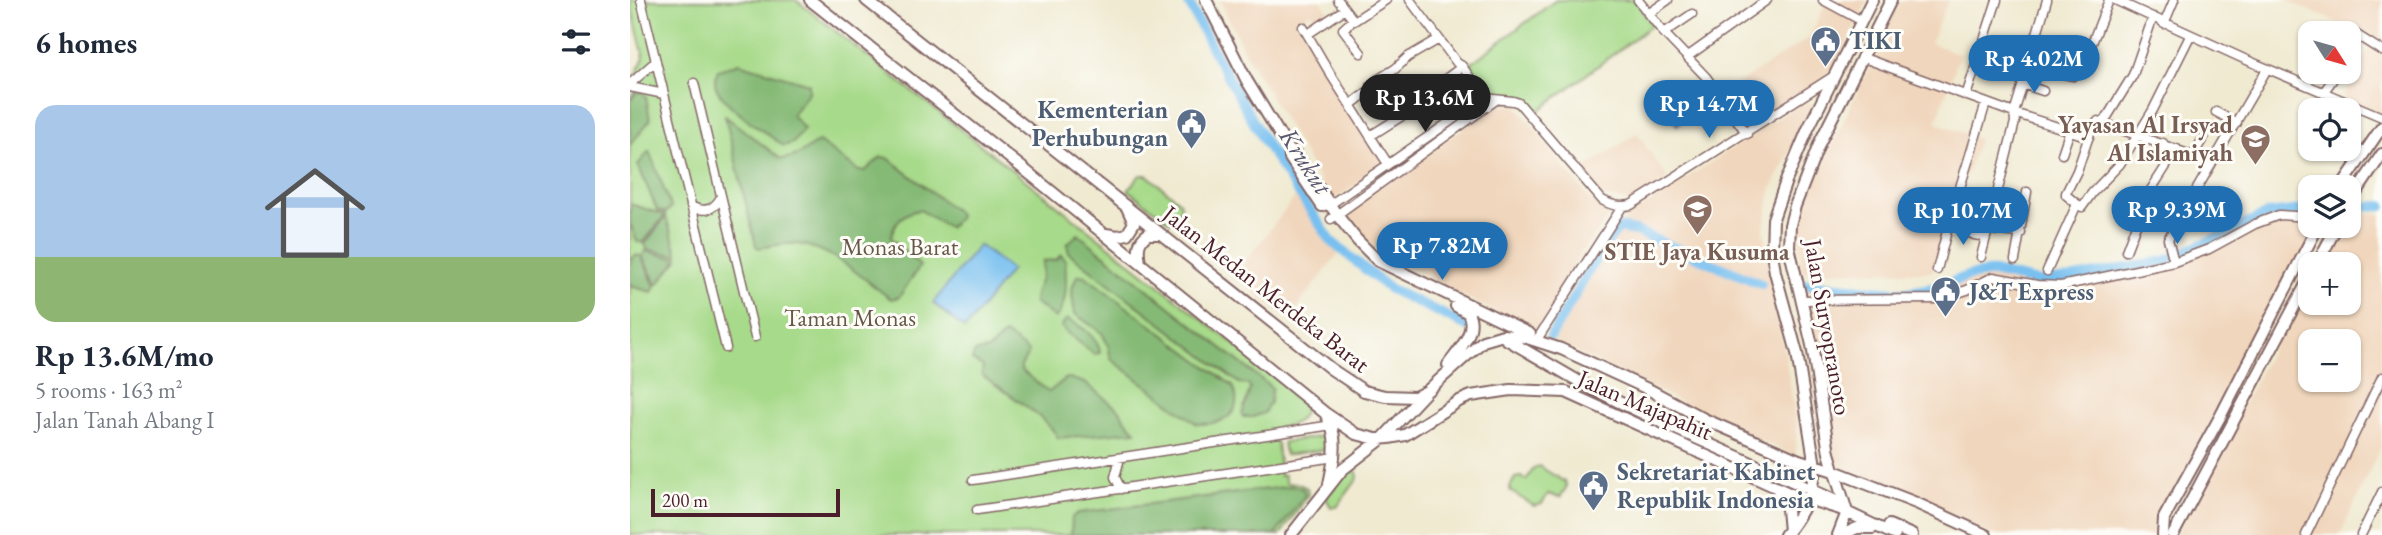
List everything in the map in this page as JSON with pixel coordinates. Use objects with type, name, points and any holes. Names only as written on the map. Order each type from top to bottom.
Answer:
[{"type":"main road","points":[[810,0],[1325,413],[1356,434],[1383,438]]},
{"type":"main road","name":"Jalan Medan Merdeka Barat","points":[[866,0],[1356,387],[1369,393],[1398,397],[1415,397],[1427,391]]},
{"type":"main road","points":[[1206,0],[1230,50],[1289,150],[1290,158],[1334,217],[1383,264],[1650,390],[1704,419],[1815,466],[1916,503],[1986,535]]},
{"type":"main road","name":"Jalan Suryopranoto","points":[[1810,496],[1815,466],[1797,353],[1776,276],[1772,252],[1773,219],[1786,181],[1818,108],[1872,0]]},
{"type":"main road","name":"Jalan Suryopranoto","points":[[1846,509],[1826,437],[1812,345],[1789,247],[1790,225],[1820,142],[1891,0]]},
{"type":"main road","points":[[2349,175],[2382,127]]},
{"type":"main road","points":[[2361,186],[2382,154]]},
{"type":"main road","points":[[1105,234],[1122,236],[1131,230],[1134,219],[1127,207]]},
{"type":"main road","points":[[1334,217],[1351,244],[1379,269],[1468,313],[1472,325],[1469,334],[1437,382]]},
{"type":"main road","points":[[1140,263],[1139,245],[1142,238],[1151,233],[1161,234]]},
{"type":"main road","points":[[2164,535],[2163,520],[2220,417],[2312,238]]},
{"type":"main road","points":[[2172,535],[2298,299]]},
{"type":"main road","points":[[1427,391],[1483,341],[1495,336],[1524,337],[1561,349]]},
{"type":"main road","points":[[1495,336],[1514,342],[1580,382],[1810,496],[1912,535]]},
{"type":"main road","name":"Jalan Majapahit","points":[[1383,438],[1405,435],[1471,396],[1511,390],[1566,392],[1776,487],[1810,496]]},
{"type":"main road","name":"Jalan Majapahit","points":[[1328,485],[1342,470],[1383,438],[1427,391]]},
{"type":"main road","points":[[1291,535],[1328,485],[1335,457],[1335,442],[1332,425],[1325,413]]},
{"type":"main road","points":[[1800,460],[1809,458],[1812,452]]},
{"type":"main road","points":[[1776,487],[1787,509],[1787,533]]},
{"type":"main road","points":[[1787,533],[1810,496]]},
{"type":"main road","points":[[1846,509],[1895,535]]},
{"type":"main road","points":[[1840,535],[1846,509]]},
{"type":"main road","points":[[1840,535],[1857,528],[1879,528]]},
{"type":"street","points":[[641,0],[726,348]]},
{"type":"street","points":[[1338,0],[1353,20]]},
{"type":"street","points":[[1343,29],[1386,0]]},
{"type":"street","points":[[1410,0],[1487,103]]},
{"type":"street","points":[[1639,0],[1664,33],[1706,77],[1746,134]]},
{"type":"street","points":[[1648,14],[1668,0]]},
{"type":"street","points":[[1687,57],[1767,0]]},
{"type":"street","points":[[1823,0],[1861,21]]},
{"type":"street","points":[[1966,96],[1997,0]]},
{"type":"street","points":[[2032,54],[2047,0]]},
{"type":"street","points":[[2038,69],[2073,76],[2078,74],[2112,0],[2382,117]]},
{"type":"street","points":[[2164,24],[2174,0]]},
{"type":"street","points":[[1345,9],[1306,31],[1388,164]]},
{"type":"street","points":[[1664,33],[1692,14]]},
{"type":"street","points":[[1333,17],[1361,53]]},
{"type":"street","points":[[2104,122],[2133,75],[2153,17]]},
{"type":"street","points":[[2190,36],[2158,100],[2137,134],[2120,164],[2111,176],[2092,193],[2082,207],[2066,192],[2098,121],[2104,122],[2137,134],[2163,143],[2211,162]]},
{"type":"street","points":[[2361,38],[2382,51]]},
{"type":"street","points":[[1350,105],[1370,90],[1377,79],[1439,39]]},
{"type":"street","points":[[1861,57],[2069,133],[2089,137]]},
{"type":"street","points":[[630,86],[656,61]]},
{"type":"street","points":[[1370,136],[1405,114],[1405,109],[1458,66]]},
{"type":"street","points":[[1981,257],[2015,122],[2014,113],[2028,68]]},
{"type":"street","points":[[2172,257],[2169,236],[2267,69]]},
{"type":"street","points":[[1326,207],[1388,164],[1487,103],[1520,103],[1602,200],[1622,207],[1632,205],[1833,76]]},
{"type":"street","points":[[694,83],[755,337]]},
{"type":"street","points":[[2022,84],[2043,91]]},
{"type":"street","points":[[2323,93],[2329,84]]},
{"type":"street","points":[[630,86],[664,94]]},
{"type":"street","points":[[1805,96],[1818,108]]},
{"type":"street","points":[[1334,217],[1487,103]]},
{"type":"street","points":[[1937,270],[1986,103]]},
{"type":"street","points":[[2216,112],[2237,123]]},
{"type":"street","points":[[2062,154],[2069,133]]},
{"type":"street","points":[[2193,155],[2204,137]]},
{"type":"street","points":[[2155,156],[2163,143]]},
{"type":"street","points":[[2126,251],[2147,196],[2177,149]]},
{"type":"street","points":[[2015,260],[2027,192]]},
{"type":"street","points":[[691,206],[710,209],[721,197]]},
{"type":"street","points":[[2047,271],[2077,204]]},
{"type":"street","points":[[1538,338],[1622,207]]},
{"type":"street","points":[[1800,297],[1939,299],[1967,290],[1993,277],[2037,285],[2061,286],[2208,249],[2274,217],[2298,217]]},
{"type":"street","points":[[1949,223],[1974,235],[2021,233]]},
{"type":"street","points":[[2306,535],[2381,382]]},
{"type":"street","points":[[972,480],[1332,425]]},
{"type":"street","points":[[1120,457],[1115,473],[1116,482],[1121,489]]},
{"type":"street","points":[[977,510],[1335,457]]},
{"type":"street","points":[[2361,535],[2382,492]]},
{"type":"shaded area","points":[[1220,0],[1320,0],[1331,14],[1319,23],[1311,12],[1298,22],[1389,162],[1332,201],[1244,51]]},
{"type":"shaded area","points":[[1827,0],[1868,0],[1829,78],[1739,135],[1713,100],[1810,37]]},
{"type":"shaded area","points":[[1901,0],[1949,0],[1930,43],[1960,54],[1936,123],[1979,139],[1932,272],[1802,271],[1798,217]]},
{"type":"shaded area","points":[[2284,0],[2382,0],[2382,114],[2361,105],[2361,98],[2342,97],[2349,84],[2361,84],[2361,63],[2375,38],[2361,32],[2361,21],[2334,21]]},
{"type":"shaded area","points":[[1801,103],[1814,103],[1771,190],[1764,230],[1797,428],[1796,457],[1554,341],[1616,230],[1628,217]]},
{"type":"shaded area","points":[[1516,105],[1588,197],[1609,216],[1580,254],[1538,333],[1396,262],[1376,248],[1350,221],[1352,207],[1495,106]]},
{"type":"shaded area","points":[[1637,133],[1668,179],[1629,202],[1599,196],[1578,173]]},
{"type":"shaded area","points":[[1296,196],[1320,232],[1339,253],[1288,319],[1234,276]]},
{"type":"shaded area","points":[[2361,213],[2382,214],[2382,444],[2340,535],[2176,535],[2298,298],[2298,315],[2361,315],[2361,252],[2321,252],[2329,238],[2361,238]]},
{"type":"shaded area","points":[[2298,217],[2298,238],[2312,238],[2304,252],[2298,252],[2298,264],[2157,535],[1993,535],[1888,485],[1835,464],[1806,288],[1907,297],[1935,294],[1962,282],[1991,275],[2042,287],[2169,262],[2273,218]]},
{"type":"green space","name":"Taman Monas","points":[[630,0],[796,0],[1300,396],[1305,409],[1300,418],[1293,424],[1273,429],[1280,476],[1284,475],[1286,483],[1307,488],[1308,496],[1280,535],[630,535],[630,98],[635,91],[634,77],[644,58]]},
{"type":"green space","points":[[1556,0],[1635,0],[1652,25],[1534,114],[1522,98],[1490,92],[1470,64]]},
{"type":"green space","points":[[739,63],[809,84],[809,92],[792,115],[804,129],[793,143],[784,146],[743,117],[723,98],[715,81],[718,70]]},
{"type":"green space","points":[[641,92],[646,96],[650,120],[630,145],[630,101],[636,93]]},
{"type":"green space","name":"Monas Barat","points":[[725,116],[781,159],[799,154],[819,142],[859,171],[865,171],[881,157],[888,158],[958,213],[959,217],[949,228],[920,210],[909,213],[897,223],[891,238],[920,266],[899,297],[891,299],[847,265],[823,251],[797,244],[759,248],[756,246]]},
{"type":"green space","points":[[649,151],[671,207],[666,213],[657,210],[638,165]]},
{"type":"green space","points":[[1140,175],[1147,175],[1180,202],[1181,209],[1170,222],[1128,190]]},
{"type":"green space","points":[[630,204],[665,215],[643,243],[637,241],[630,223]]},
{"type":"green space","points":[[666,217],[678,256],[647,249],[645,244]]},
{"type":"green space","points":[[1078,234],[1272,388],[1270,402],[1264,413],[1243,417],[1249,385],[1239,383],[1069,253],[1067,244]]},
{"type":"green space","points":[[646,251],[678,259],[657,285],[642,256]]},
{"type":"green space","points":[[635,255],[641,256],[655,286],[652,292],[630,286],[630,261]]},
{"type":"green space","points":[[1061,255],[1065,259],[1066,290],[1063,306],[1055,318],[1034,302],[1034,298],[1043,261],[1056,260]]},
{"type":"green space","points":[[1079,275],[1085,276],[1233,386],[1236,404],[1229,416],[1215,423],[1197,424],[1111,359],[1102,333],[1075,314],[1072,289]]},
{"type":"green space","points":[[1067,319],[1093,337],[1100,353],[1094,354],[1065,331],[1061,326]]},
{"type":"green space","points":[[1005,334],[1029,352],[1021,370],[1049,392],[1069,378],[1085,383],[1121,411],[1136,431],[1058,438],[1035,414],[982,375],[983,366],[972,360],[975,352],[988,350]]},
{"type":"green space","points":[[1326,436],[1329,438],[1328,449],[1285,455],[1283,442]]},
{"type":"green space","points":[[1539,466],[1566,483],[1566,488],[1560,497],[1548,494],[1542,504],[1534,506],[1510,491],[1510,487],[1515,478],[1526,480],[1534,468]]},
{"type":"green space","points":[[1352,468],[1357,472],[1358,478],[1337,507],[1331,507],[1326,498]]},
{"type":"green space","points":[[1292,486],[1303,489],[1305,495],[1275,535],[1071,535],[1072,517],[1078,513]]},
{"type":"water","points":[[1677,84],[1697,110],[1677,125],[1658,98]]},
{"type":"water","points":[[979,245],[1011,270],[965,329],[933,303]]},
{"type":"waterway","name":"Krukut","points":[[1187,0],[1266,144],[1331,241],[1388,288],[1467,326]]},
{"type":"waterway","name":"Krukut","points":[[2361,207],[2382,206]]},
{"type":"waterway","name":"Krukut","points":[[1804,284],[1904,293],[1993,272],[2038,282],[2070,279],[2165,261],[2268,214],[2298,210]]},
{"type":"waterway","name":"Krukut","points":[[1551,336],[1603,247],[1619,228],[1635,231],[1761,284]]},
{"type":"place","name":"TIKI","points":[[1826,68]]},
{"type":"place","name":"Kementerian Perhubungan","points":[[1191,151]]},
{"type":"place","name":"Yayasan Al Irsyad Al Islamiyah","points":[[2256,166]]},
{"type":"place","name":"STIE Jaya Kusuma","points":[[1697,237]]},
{"type":"place","name":"J&T Express","points":[[1946,319]]},
{"type":"place","name":"Sekretariat Kabinet Republik Indonesia","points":[[1594,513]]}]
